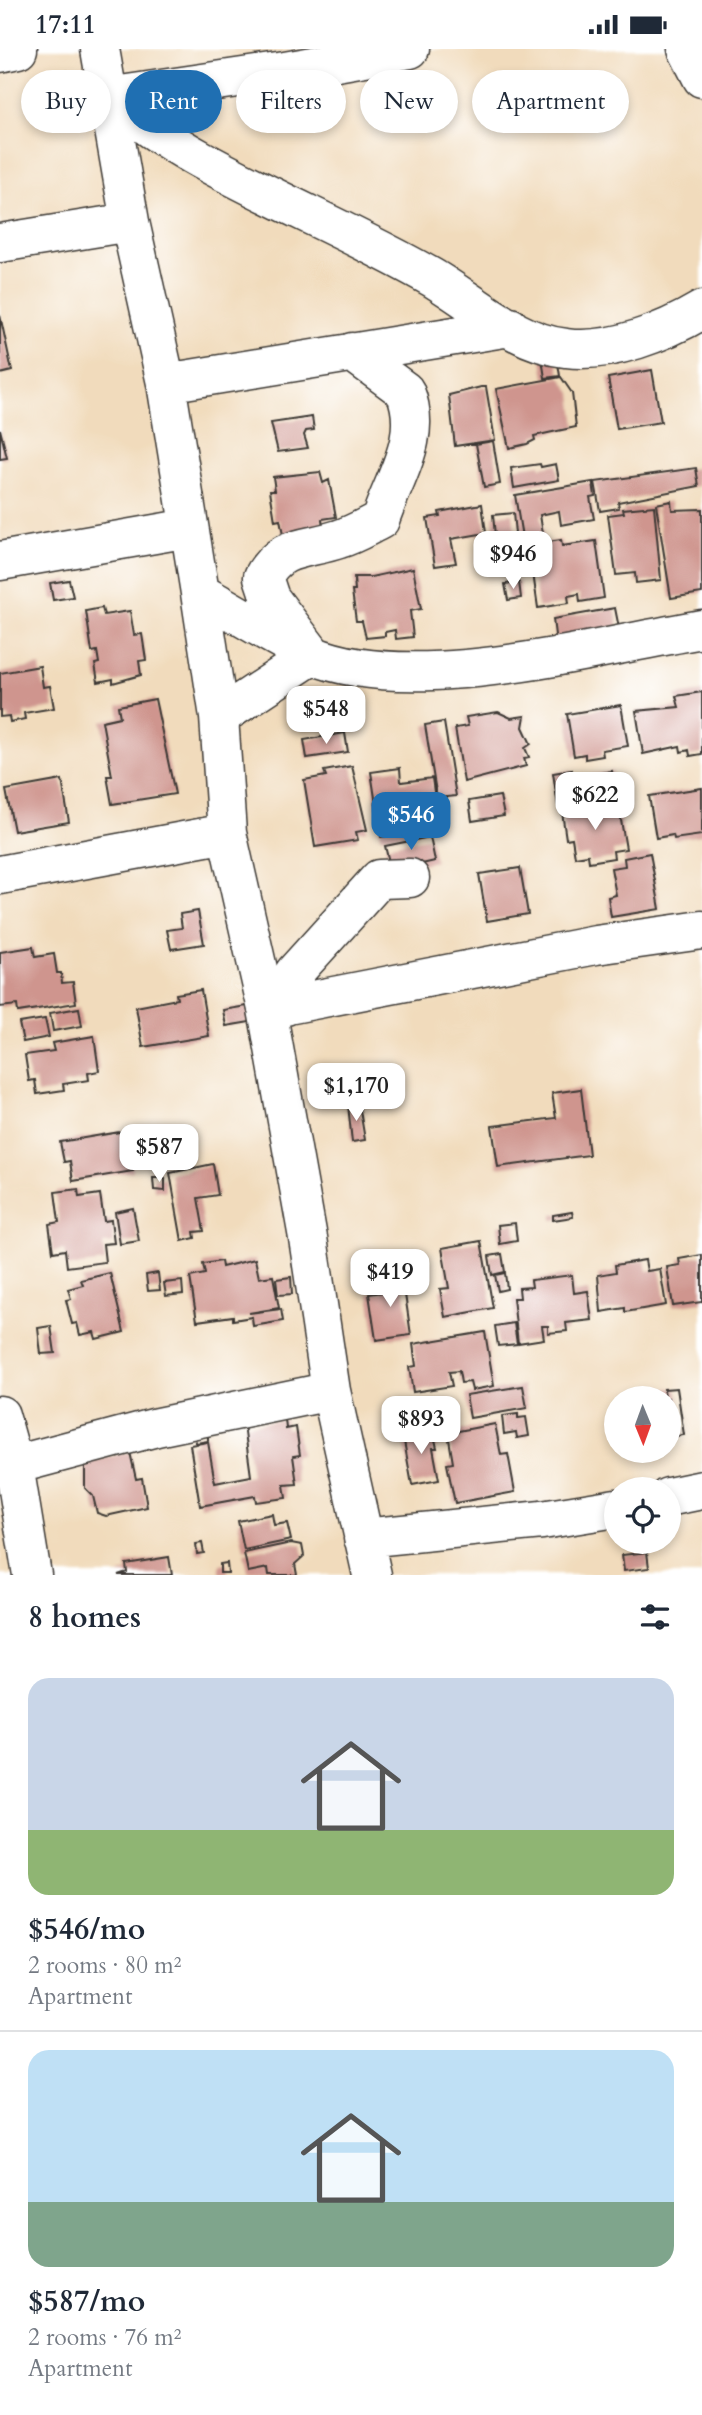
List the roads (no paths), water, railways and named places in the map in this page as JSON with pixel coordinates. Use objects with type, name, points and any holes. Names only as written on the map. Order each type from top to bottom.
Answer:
[{"type":"street","points":[[0,53],[18,49]]},
{"type":"street","points":[[100,49],[103,70]]},
{"type":"street","points":[[111,96],[285,71],[410,49]]},
{"type":"street","points":[[687,49],[702,78]]},
{"type":"street","points":[[111,100],[152,130],[202,160],[430,277],[510,327],[545,344],[569,349],[590,348],[656,332],[702,310]]},
{"type":"street","points":[[111,119],[130,222],[166,383],[219,717],[227,833],[276,1007],[331,1391],[372,1575]]},
{"type":"street","points":[[0,243],[130,222]]},
{"type":"street","points":[[166,383],[510,327]]},
{"type":"street","points":[[313,655],[270,598],[263,577],[280,555],[296,547],[342,538],[380,520],[409,447],[411,423],[405,391],[352,352]]},
{"type":"street","points":[[0,561],[189,528]]},
{"type":"street","points":[[200,593],[313,655],[386,670],[487,667],[702,629]]},
{"type":"street","points":[[219,717],[313,655]]},
{"type":"street","points":[[0,876],[227,833]]},
{"type":"street","points":[[276,1007],[294,973],[379,879],[410,878]]},
{"type":"street","points":[[276,1007],[596,945],[702,930]]},
{"type":"street","points":[[14,1465],[157,1427],[331,1391]]},
{"type":"street","points":[[0,1415],[14,1465],[32,1575]]},
{"type":"street","points":[[681,1494],[702,1490]]},
{"type":"street","points":[[363,1538],[542,1520],[604,1510]]}]
